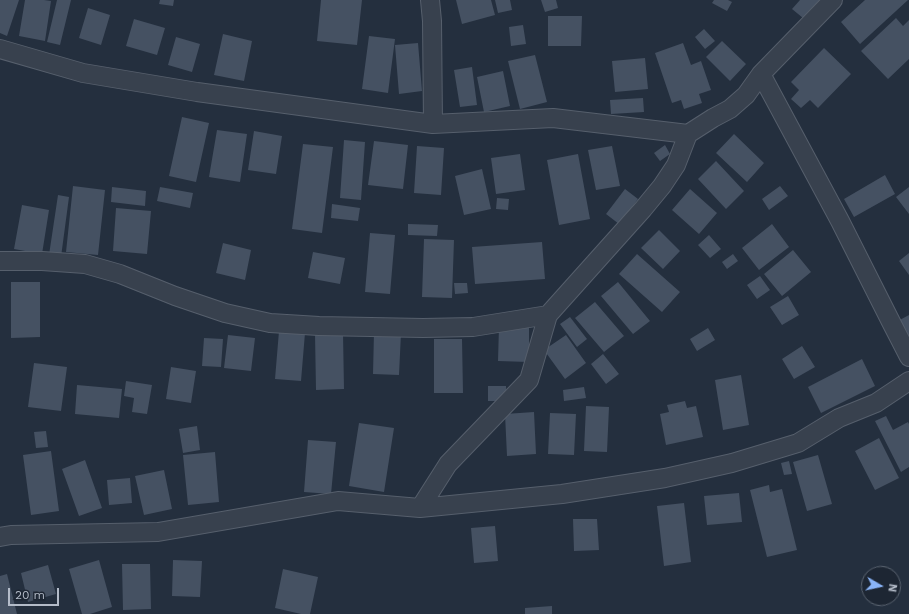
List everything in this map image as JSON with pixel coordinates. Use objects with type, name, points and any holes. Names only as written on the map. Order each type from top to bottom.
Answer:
[{"type":"street","points":[[430,0],[432,21],[433,124]]},
{"type":"street","points":[[420,508],[448,464],[529,380],[548,315],[643,210],[662,186],[676,165],[688,134],[730,109],[746,95],[761,74],[833,0]]},
{"type":"street","points":[[0,49],[83,73],[197,92],[433,124],[553,118],[688,134]]},
{"type":"street","points":[[761,74],[837,214],[909,356]]},
{"type":"street","points":[[0,261],[42,261],[85,264],[120,274],[175,296],[225,313],[270,323],[423,328],[473,327],[548,315]]},
{"type":"street","points":[[0,537],[11,535],[158,532],[338,501],[420,508],[562,494],[665,478],[732,463],[798,442],[839,418],[876,402],[909,381]]},
{"type":"building","points":[[0,0],[19,0],[7,36],[0,33]]},
{"type":"building","points":[[25,0],[51,1],[45,41],[19,36]]},
{"type":"building","points":[[57,0],[71,0],[60,45],[47,42]]},
{"type":"building","points":[[160,0],[174,0],[173,6],[159,4]]},
{"type":"building","points":[[321,0],[362,0],[357,45],[317,41]]},
{"type":"building","points":[[456,0],[491,0],[495,15],[462,24]]},
{"type":"building","points":[[495,0],[510,0],[512,10],[498,13]]},
{"type":"building","points":[[541,0],[556,0],[558,8],[545,12]]},
{"type":"building","points":[[714,0],[728,0],[732,2],[727,11],[712,3]]},
{"type":"building","points":[[800,0],[820,0],[803,18],[792,9]]},
{"type":"building","points":[[865,0],[908,0],[860,44],[841,22]]},
{"type":"building","points":[[88,8],[110,15],[101,45],[79,38]]},
{"type":"building","points":[[548,16],[582,16],[581,46],[548,46]]},
{"type":"building","points":[[896,18],[903,26],[909,20],[909,59],[888,79],[861,51]]},
{"type":"building","points":[[134,19],[165,28],[157,55],[126,46]]},
{"type":"building","points":[[523,25],[526,44],[511,46],[509,27]]},
{"type":"building","points":[[704,29],[715,41],[705,49],[695,37]]},
{"type":"building","points":[[223,34],[252,41],[244,81],[214,75]]},
{"type":"building","points":[[369,36],[395,39],[388,93],[362,89]]},
{"type":"building","points":[[176,37],[200,44],[192,72],[168,65]]},
{"type":"building","points":[[722,41],[746,64],[730,81],[706,57]]},
{"type":"building","points":[[418,43],[422,91],[399,94],[395,45]]},
{"type":"building","points":[[683,43],[691,65],[701,61],[711,90],[699,94],[702,103],[684,109],[681,100],[672,103],[655,53]]},
{"type":"building","points":[[824,48],[851,74],[818,108],[810,100],[801,108],[791,99],[799,90],[791,82]]},
{"type":"building","points":[[535,55],[547,102],[520,109],[508,61]]},
{"type":"building","points":[[645,58],[648,89],[615,92],[612,61]]},
{"type":"building","points":[[472,67],[477,105],[460,107],[454,70]]},
{"type":"building","points":[[503,71],[510,106],[484,112],[477,77]]},
{"type":"building","points":[[643,98],[644,112],[611,114],[610,100]]},
{"type":"building","points":[[182,117],[209,123],[196,182],[169,176]]},
{"type":"building","points":[[217,130],[247,134],[240,182],[209,177]]},
{"type":"building","points":[[254,131],[282,136],[276,174],[248,170]]},
{"type":"building","points":[[734,134],[764,163],[747,182],[716,153]]},
{"type":"building","points":[[344,140],[365,142],[361,200],[340,198]]},
{"type":"building","points":[[374,141],[408,145],[403,189],[368,185]]},
{"type":"building","points":[[303,144],[333,147],[322,233],[292,229]]},
{"type":"building","points":[[665,145],[670,154],[660,161],[654,153]]},
{"type":"building","points":[[417,146],[444,148],[441,195],[414,193]]},
{"type":"building","points":[[612,146],[620,186],[596,190],[588,150]]},
{"type":"building","points":[[520,154],[525,190],[496,194],[491,158]]},
{"type":"building","points":[[578,154],[590,219],[559,225],[547,160]]},
{"type":"building","points":[[716,161],[744,191],[726,209],[698,179]]},
{"type":"building","points":[[482,169],[491,209],[464,215],[455,176]]},
{"type":"building","points":[[885,175],[895,194],[854,217],[844,199]]},
{"type":"building","points":[[73,186],[105,190],[98,255],[66,252]]},
{"type":"building","points":[[780,186],[788,196],[769,210],[762,199]]},
{"type":"building","points":[[112,187],[146,191],[145,206],[111,202]]},
{"type":"building","points":[[160,187],[193,193],[190,208],[157,201]]},
{"type":"building","points":[[909,187],[909,214],[896,197]]},
{"type":"building","points":[[625,189],[638,199],[619,224],[606,214]]},
{"type":"building","points":[[690,189],[717,213],[699,234],[672,210]]},
{"type":"building","points":[[58,195],[69,197],[61,257],[49,255]]},
{"type":"building","points":[[497,198],[509,199],[508,210],[496,209]]},
{"type":"building","points":[[332,204],[360,208],[358,221],[331,218]]},
{"type":"building","points":[[22,205],[49,210],[42,254],[14,249]]},
{"type":"building","points":[[116,208],[151,211],[147,254],[113,251]]},
{"type":"building","points":[[408,224],[438,225],[437,236],[408,235]]},
{"type":"building","points":[[772,224],[789,247],[759,270],[742,248]]},
{"type":"building","points":[[659,230],[680,251],[663,269],[641,248]]},
{"type":"building","points":[[370,233],[395,235],[390,294],[365,292]]},
{"type":"building","points":[[709,235],[721,249],[710,258],[698,245]]},
{"type":"building","points":[[424,239],[454,240],[452,298],[422,297]]},
{"type":"building","points":[[542,242],[545,279],[475,284],[472,247]]},
{"type":"building","points":[[223,243],[251,250],[245,280],[216,273]]},
{"type":"building","points":[[793,250],[811,272],[782,296],[764,274]]},
{"type":"building","points":[[313,252],[345,258],[340,284],[308,278]]},
{"type":"building","points":[[909,253],[909,275],[899,261]]},
{"type":"building","points":[[637,254],[680,292],[662,312],[619,274]]},
{"type":"building","points":[[733,254],[738,261],[727,269],[722,262]]},
{"type":"building","points":[[760,276],[770,290],[757,299],[747,285]]},
{"type":"building","points":[[11,282],[40,282],[40,337],[11,338]]},
{"type":"building","points":[[618,282],[650,321],[633,334],[601,296]]},
{"type":"building","points":[[454,283],[467,283],[468,293],[455,294]]},
{"type":"building","points":[[788,296],[799,315],[782,325],[770,307]]},
{"type":"building","points":[[595,302],[624,336],[604,352],[575,318]]},
{"type":"building","points":[[909,315],[909,348],[896,322]]},
{"type":"building","points":[[570,317],[587,339],[577,347],[560,324]]},
{"type":"building","points":[[499,326],[529,327],[529,362],[498,361]]},
{"type":"building","points":[[708,328],[715,340],[697,351],[690,339]]},
{"type":"building","points":[[279,331],[305,333],[301,381],[275,379]]},
{"type":"building","points":[[374,332],[401,333],[399,375],[373,374]]},
{"type":"building","points":[[343,333],[344,389],[316,390],[315,334]]},
{"type":"building","points":[[228,335],[255,338],[251,371],[224,368]]},
{"type":"building","points":[[566,335],[586,363],[565,379],[544,350]]},
{"type":"building","points":[[204,338],[223,339],[221,367],[202,366]]},
{"type":"building","points":[[434,339],[462,339],[463,393],[434,393]]},
{"type":"building","points":[[802,346],[815,367],[794,379],[782,359]]},
{"type":"building","points":[[603,354],[619,374],[606,384],[591,364]]},
{"type":"building","points":[[862,359],[875,386],[821,413],[808,387]]},
{"type":"building","points":[[34,363],[67,367],[61,411],[28,407]]},
{"type":"building","points":[[171,367],[196,371],[191,403],[166,399]]},
{"type":"building","points":[[741,375],[749,425],[723,430],[715,380]]},
{"type":"building","points":[[126,381],[152,385],[147,414],[132,412],[134,398],[124,396]]},
{"type":"building","points":[[77,385],[122,389],[119,418],[75,414]]},
{"type":"building","points":[[488,386],[506,386],[507,401],[488,401]]},
{"type":"building","points":[[584,387],[586,398],[564,401],[563,390]]},
{"type":"building","points":[[685,401],[687,408],[696,406],[703,437],[666,445],[660,414],[669,412],[667,405]]},
{"type":"building","points":[[586,406],[609,407],[607,452],[584,451]]},
{"type":"building","points":[[534,412],[536,454],[507,456],[505,414]]},
{"type":"building","points":[[550,413],[576,414],[574,455],[548,454]]},
{"type":"building","points":[[886,416],[893,430],[908,422],[909,424],[909,467],[901,472],[875,421]]},
{"type":"building","points":[[359,423],[394,428],[384,492],[349,486]]},
{"type":"building","points":[[197,426],[200,450],[183,453],[179,429]]},
{"type":"building","points":[[46,431],[48,447],[36,448],[34,432]]},
{"type":"building","points":[[879,438],[899,478],[875,490],[855,451]]},
{"type":"building","points":[[308,440],[336,442],[331,494],[304,492]]},
{"type":"building","points":[[51,451],[59,511],[31,515],[23,455]]},
{"type":"building","points":[[215,452],[219,502],[188,505],[183,455]]},
{"type":"building","points":[[818,455],[832,504],[807,511],[793,462]]},
{"type":"building","points":[[85,460],[102,508],[79,516],[62,469]]},
{"type":"building","points":[[789,461],[792,474],[784,475],[781,463]]},
{"type":"building","points":[[164,470],[172,509],[144,515],[135,476]]},
{"type":"building","points":[[130,478],[132,503],[109,505],[107,480]]},
{"type":"building","points":[[769,485],[770,492],[782,489],[797,550],[767,557],[750,490]]},
{"type":"building","points":[[739,493],[742,522],[707,525],[704,496]]},
{"type":"building","points":[[684,503],[691,562],[664,566],[657,506]]},
{"type":"building","points":[[573,519],[597,519],[599,550],[574,551]]},
{"type":"building","points":[[495,526],[498,561],[474,563],[471,528]]},
{"type":"building","points":[[99,560],[112,607],[90,614],[82,614],[69,569]]},
{"type":"building","points":[[173,560],[202,561],[200,597],[172,596]]},
{"type":"building","points":[[122,564],[150,564],[151,609],[123,610]]},
{"type":"building","points":[[48,565],[56,594],[28,602],[21,573]]},
{"type":"building","points":[[283,569],[318,577],[310,614],[301,614],[275,608]]},
{"type":"building","points":[[7,574],[17,614],[0,614],[0,576]]},
{"type":"building","points":[[552,606],[552,614],[525,614],[525,608]]}]
